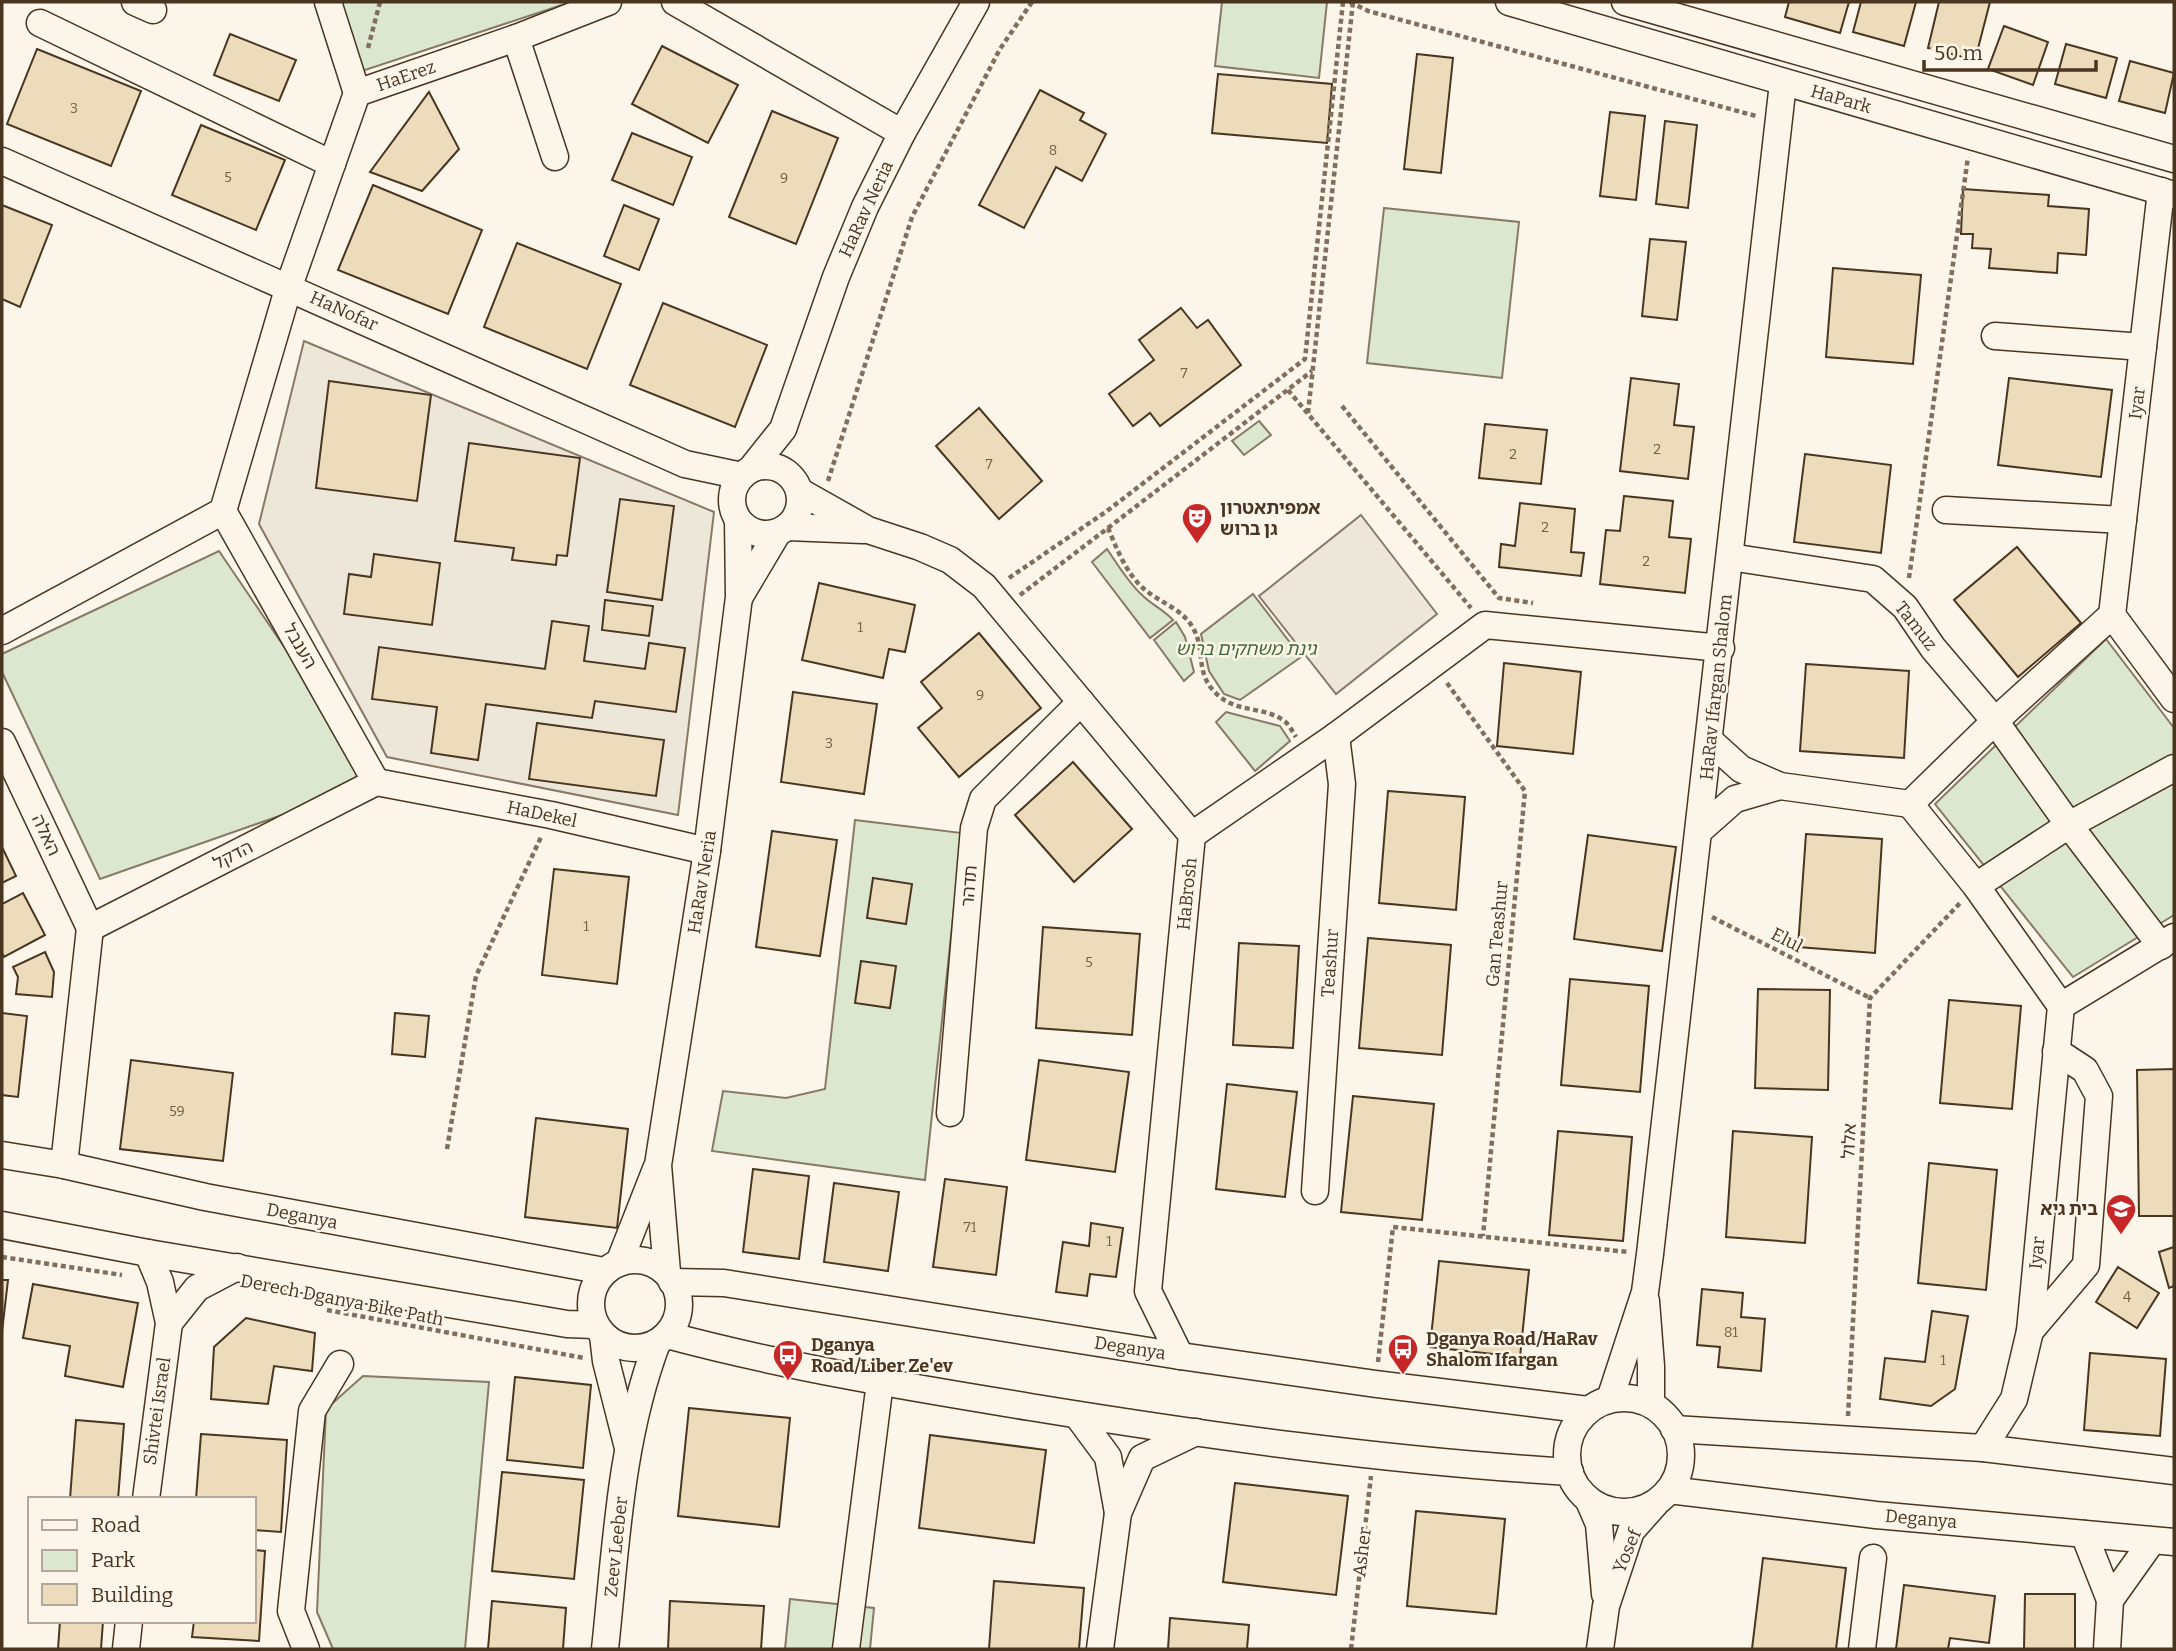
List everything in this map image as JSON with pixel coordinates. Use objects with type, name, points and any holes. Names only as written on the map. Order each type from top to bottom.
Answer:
[{"type":"street","points":[[328,2],[357,93]]},
{"type":"street","name":"HaErez","points":[[223,511],[289,286],[357,93],[516,38],[608,2]]},
{"type":"street","points":[[676,2],[902,133]]},
{"type":"street","name":"HaRav Neria","points":[[747,473],[783,429],[836,277],[865,207],[902,133],[976,2]]},
{"type":"street","name":"HaPark","points":[[1508,2],[2167,193]]},
{"type":"street","name":"HaPark","points":[[1625,2],[1671,9],[2174,159]]},
{"type":"street","points":[[40,23],[332,164]]},
{"type":"street","points":[[516,38],[555,157]]},
{"type":"street","name":"HaRav Ifargan Shalom","points":[[1651,1405],[1645,1292],[1721,648],[1783,83]]},
{"type":"street","name":"HaNofar","points":[[2,161],[289,286],[685,464],[747,473]]},
{"type":"street","name":"Iyar","points":[[2112,615],[2143,347],[2167,193]]},
{"type":"street","points":[[1995,336],[2143,347]]},
{"type":"street","name":"HaRav Neria","points":[[783,429],[794,484]]},
{"type":"street","name":"HaNofar","points":[[685,464],[736,514]]},
{"type":"street","points":[[763,466],[775,467],[794,484],[798,510],[782,530],[757,533],[746,528],[736,514],[732,497],[735,486],[747,473],[763,466]]},
{"type":"street","name":"HaBrosh","points":[[794,484],[868,530],[950,560],[984,586],[1192,835],[1148,1291],[1180,1356]]},
{"type":"street","points":[[1946,510],[2123,520]]},
{"type":"street","points":[[2,631],[223,511]]},
{"type":"street","name":"הענבל","points":[[223,511],[376,782]]},
{"type":"street","name":"HaRav Neria","points":[[670,1277],[658,1165],[707,850],[739,597],[736,514]]},
{"type":"street","name":"HaRav Neria","points":[[739,597],[782,530]]},
{"type":"street","name":"HaBrosh","points":[[782,530],[868,530]]},
{"type":"street","name":"Tamuz","points":[[1730,557],[1873,579],[1905,607],[1933,648],[1995,721]]},
{"type":"street","points":[[1910,804],[1995,721],[2112,615],[2174,699]]},
{"type":"street","points":[[1192,835],[1336,736],[1485,625],[1721,648]]},
{"type":"street","name":"תדהר","points":[[950,1113],[974,828],[983,799],[1081,702]]},
{"type":"street","points":[[1710,740],[1741,769],[1780,786],[1910,804],[1976,886],[2061,1006],[2168,942],[2069,825],[1995,721]]},
{"type":"street","name":"Teashur","points":[[1315,1191],[1342,784],[1336,736]]},
{"type":"street","name":"האלה","points":[[2,742],[90,928]]},
{"type":"street","points":[[1976,886],[2069,825],[2174,768]]},
{"type":"street","name":"HaDekel","points":[[376,782],[551,815],[707,850]]},
{"type":"street","name":"הדקל","points":[[90,928],[376,782]]},
{"type":"street","points":[[1700,830],[1735,799],[1780,786]]},
{"type":"street","points":[[64,1165],[90,928]]},
{"type":"street","name":"Iyar","points":[[1983,1448],[2014,1399],[2030,1331],[2061,1006]]},
{"type":"street","points":[[2030,1331],[2085,1265],[2099,1096],[2085,1070],[2056,1051]]},
{"type":"street","name":"Deganya","points":[[2,1155],[64,1165],[205,1197],[576,1268],[611,1267]]},
{"type":"street","name":"HaRav Neria","points":[[611,1267],[658,1165]]},
{"type":"street","points":[[2,1225],[148,1253],[599,1330],[616,1344],[631,1348],[644,1348],[662,1339],[676,1323],[680,1308],[679,1293],[670,1277],[645,1260],[632,1259],[611,1267],[592,1293],[591,1308],[599,1330]]},
{"type":"street","name":"Shivtei Israel","points":[[146,1497],[169,1323],[160,1282],[148,1253]]},
{"type":"street","points":[[169,1323],[197,1288],[237,1267]]},
{"type":"street","name":"Deganya","points":[[670,1277],[724,1283],[1180,1356],[1376,1384],[1599,1405]]},
{"type":"street","name":"HaRav Ifargan Shalom","points":[[1599,1405],[1645,1292]]},
{"type":"street","name":"Zeev Leeber","points":[[599,1330],[627,1446]]},
{"type":"street","points":[[662,1339],[880,1382],[1077,1415],[1374,1455],[1570,1472]]},
{"type":"street","name":"Zeev Leeber","points":[[605,1649],[627,1446],[647,1368],[662,1339]]},
{"type":"street","points":[[306,1649],[291,1611],[312,1411],[340,1364]]},
{"type":"street","points":[[846,1649],[880,1382]]},
{"type":"street","points":[[1631,1398],[1651,1405],[1664,1415],[1674,1429],[1680,1448],[1679,1468],[1663,1496],[1639,1511],[1618,1513],[1602,1509],[1577,1489],[1570,1472],[1566,1458],[1568,1440],[1575,1425],[1599,1405],[1631,1398]]},
{"type":"street","points":[[1077,1415],[1108,1457],[1118,1513]]},
{"type":"street","points":[[1674,1429],[1983,1448],[2174,1471]]},
{"type":"street","points":[[1100,1649],[1118,1513],[1142,1458],[1195,1432]]},
{"type":"street","name":"Deganya","points":[[1663,1496],[2163,1541]]},
{"type":"street","name":"Yosef","points":[[1600,1649],[1606,1606],[1631,1531],[1663,1496]]},
{"type":"street","name":"Yosef","points":[[1589,1501],[1599,1524],[1606,1606]]},
{"type":"street","points":[[2084,1534],[2110,1600],[2107,1649]]},
{"type":"street","points":[[2110,1600],[2163,1541]]},
{"type":"street","points":[[1862,1649],[1872,1558]]},
{"type":"street","points":[[126,1649],[130,1623]]},
{"type":"path","points":[[826,487],[912,218],[1000,49],[1032,2]]},
{"type":"path","points":[[1006,580],[1107,511],[1305,359],[1343,2]]},
{"type":"path","points":[[1308,413],[1352,2],[1368,11],[1756,115],[1754,129]]},
{"type":"path","points":[[1905,607],[1971,136]]},
{"type":"path","points":[[1003,608],[1312,371]]},
{"type":"path","points":[[1288,390],[1485,625]]},
{"type":"path","points":[[1342,406],[1499,598],[1538,604]]},
{"type":"path","points":[[1108,528],[1117,550],[1144,590],[1174,608],[1193,627],[1204,679],[1217,695],[1229,705],[1274,715],[1286,722],[1310,754]]},
{"type":"path","name":"Gan Teashur","points":[[1432,664],[1525,790],[1483,1236]]},
{"type":"path","points":[[447,1149],[476,976],[551,815]]},
{"type":"path","points":[[1870,998],[1976,886]]},
{"type":"path","name":"Elul","points":[[1691,906],[1870,998]]},
{"type":"path","name":"אלול","points":[[1847,1439],[1870,998]]},
{"type":"path","points":[[1376,1384],[1393,1227],[1650,1254]]},
{"type":"path","points":[[2,1257],[160,1282]]},
{"type":"path","name":"Derech Dganya Bike Path","points":[[318,1309],[606,1362]]},
{"type":"path","name":"Asher","points":[[1351,1649],[1374,1455]]},
{"type":"green space","points":[[340,2],[571,2],[362,71]]},
{"type":"green space","points":[[1222,2],[1327,2],[1319,78],[1215,66]]},
{"type":"green space","points":[[1384,208],[1519,222],[1502,378],[1367,363]]},
{"type":"green space","points":[[1259,421],[1271,435],[1244,455],[1232,441]]},
{"type":"green space","points":[[1107,549],[1137,590],[1173,620],[1150,638],[1092,562]]},
{"type":"green space","points":[[219,551],[376,782],[100,879],[2,672],[2,654]]},
{"type":"green space","name":"גינת משחקים ברוש","points":[[1253,594],[1301,657],[1240,700],[1224,694],[1209,671],[1201,634]]},
{"type":"green space","points":[[1176,622],[1185,637],[1194,672],[1184,681],[1154,640]]},
{"type":"green space","points":[[2106,639],[2174,728],[2174,915],[2073,977],[1935,804]]},
{"type":"green space","points":[[1226,712],[1280,726],[1290,741],[1255,771],[1216,722]]},
{"type":"green space","points":[[855,820],[962,833],[925,1180],[712,1151],[723,1091],[786,1098],[825,1089]]},
{"type":"green space","points":[[363,1376],[489,1382],[465,1649],[333,1649],[317,1612],[326,1409]]},
{"type":"green space","points":[[790,1599],[874,1608],[870,1649],[785,1649]]},
{"type":"shaded area","points":[[304,341],[714,512],[678,815],[387,757],[259,524]]},
{"type":"shaded area","points":[[1361,515],[1437,614],[1336,694],[1259,596]]},
{"type":"building","points":[[1789,2],[1849,2],[1840,33],[1785,17]]},
{"type":"building","points":[[1861,2],[1916,2],[1904,46],[1853,32]]},
{"type":"building","points":[[1939,2],[1990,2],[1975,60],[1928,48]]},
{"type":"building","points":[[2004,26],[2048,42],[2033,85],[1988,69]]},
{"type":"building","points":[[230,34],[296,60],[279,101],[214,75]]},
{"type":"building","points":[[2066,44],[2117,58],[2106,98],[2055,84]]},
{"type":"building","points":[[662,46],[738,85],[708,143],[632,104]]},
{"type":"building","points":[[37,49],[141,91],[111,166],[7,124]]},
{"type":"building","points":[[1417,54],[1453,58],[1441,173],[1404,169]]},
{"type":"building","points":[[2130,61],[2174,73],[2165,113],[2119,101]]},
{"type":"building","points":[[1218,74],[1332,84],[1327,143],[1212,133]]},
{"type":"building","points":[[1040,90],[1084,113],[1080,120],[1106,134],[1082,181],[1056,167],[1024,228],[979,205]]},
{"type":"building","points":[[429,92],[459,149],[422,191],[370,172]]},
{"type":"building","points":[[772,111],[838,138],[796,244],[729,217]]},
{"type":"building","points":[[1610,112],[1645,116],[1636,200],[1600,196]]},
{"type":"building","points":[[1665,121],[1697,125],[1688,208],[1656,204]]},
{"type":"building","points":[[201,125],[285,160],[256,230],[172,195]]},
{"type":"building","points":[[632,133],[692,157],[673,205],[612,180]]},
{"type":"building","points":[[373,185],[482,230],[448,314],[338,270]]},
{"type":"building","points":[[1963,189],[2049,195],[2048,206],[2089,209],[2086,255],[2058,253],[2057,273],[1989,268],[1991,249],[1972,248],[1973,234],[1961,234]]},
{"type":"building","points":[[2,205],[52,225],[20,307],[2,299]]},
{"type":"building","points":[[624,205],[659,219],[639,270],[604,256]]},
{"type":"building","points":[[1650,239],[1686,242],[1677,320],[1642,316]]},
{"type":"building","points":[[517,243],[621,284],[587,369],[484,327]]},
{"type":"building","points":[[1833,268],[1921,275],[1913,364],[1826,357]]},
{"type":"building","points":[[663,303],[767,345],[735,427],[630,385]]},
{"type":"building","points":[[1181,308],[1197,328],[1208,320],[1241,365],[1160,426],[1150,413],[1133,426],[1109,394],[1154,360],[1139,340]]},
{"type":"building","points":[[1631,378],[1679,384],[1674,425],[1694,427],[1688,479],[1620,471]]},
{"type":"building","points":[[2009,378],[2112,390],[2101,477],[1998,465]]},
{"type":"building","points":[[329,381],[431,395],[417,501],[316,488]]},
{"type":"building","points":[[979,408],[1042,481],[999,519],[936,446]]},
{"type":"building","points":[[1485,424],[1547,430],[1541,484],[1479,478]]},
{"type":"building","points":[[469,443],[580,458],[567,556],[557,555],[556,565],[512,560],[514,548],[455,541]]},
{"type":"building","points":[[1805,454],[1891,465],[1881,553],[1794,542]]},
{"type":"building","points":[[1624,496],[1673,501],[1669,537],[1691,539],[1685,593],[1600,584],[1606,530],[1620,531]]},
{"type":"building","points":[[620,499],[674,506],[662,600],[607,592]]},
{"type":"building","points":[[1520,503],[1575,509],[1571,552],[1584,553],[1581,576],[1499,567],[1501,544],[1515,546]]},
{"type":"building","points":[[2017,547],[2081,623],[2018,677],[1954,600]]},
{"type":"building","points":[[374,554],[440,563],[432,625],[344,614],[349,574],[371,577]]},
{"type":"building","points":[[819,583],[915,605],[905,652],[889,649],[883,678],[802,660]]},
{"type":"building","points":[[605,600],[653,606],[649,636],[602,630]]},
{"type":"building","points":[[552,621],[589,626],[584,661],[645,669],[649,643],[685,648],[676,712],[595,701],[592,718],[486,704],[478,760],[431,753],[437,707],[372,699],[379,647],[545,669]]},
{"type":"building","points":[[979,633],[1041,708],[959,777],[918,728],[942,708],[921,682]]},
{"type":"building","points":[[1504,663],[1581,672],[1573,754],[1497,746]]},
{"type":"building","points":[[1806,664],[1909,671],[1904,758],[1800,751]]},
{"type":"building","points":[[793,692],[877,704],[864,794],[781,782]]},
{"type":"building","points":[[537,723],[664,740],[656,796],[529,779]]},
{"type":"building","points":[[1073,762],[1132,829],[1074,882],[1015,815]]},
{"type":"building","points":[[1388,791],[1465,797],[1456,910],[1379,903]]},
{"type":"building","points":[[772,831],[837,840],[820,956],[756,947]]},
{"type":"building","points":[[1806,834],[1882,839],[1875,953],[1798,947]]},
{"type":"building","points":[[1588,835],[1676,847],[1662,951],[1574,939]]},
{"type":"building","points":[[2,847],[16,876],[2,883]]},
{"type":"building","points":[[554,869],[629,877],[617,984],[542,975]]},
{"type":"building","points":[[873,878],[912,884],[906,924],[867,918]]},
{"type":"building","points":[[23,893],[45,935],[4,957],[2,904]]},
{"type":"building","points":[[1043,927],[1140,934],[1132,1035],[1036,1028]]},
{"type":"building","points":[[1368,938],[1451,945],[1442,1055],[1359,1048]]},
{"type":"building","points":[[1239,943],[1299,946],[1293,1048],[1233,1045]]},
{"type":"building","points":[[45,952],[54,972],[52,997],[16,994],[18,977],[13,967]]},
{"type":"building","points":[[861,961],[896,966],[890,1008],[855,1003]]},
{"type":"building","points":[[1570,979],[1649,986],[1640,1092],[1561,1085]]},
{"type":"building","points":[[1758,989],[1830,990],[1828,1090],[1755,1088]]},
{"type":"building","points":[[1949,1000],[2021,1006],[2012,1109],[1940,1103]]},
{"type":"building","points":[[2,1013],[27,1016],[18,1097],[2,1095]]},
{"type":"building","points":[[395,1013],[429,1016],[425,1057],[392,1054]]},
{"type":"building","points":[[131,1060],[233,1073],[223,1161],[120,1149]]},
{"type":"building","points":[[1039,1060],[1129,1072],[1115,1172],[1026,1160]]},
{"type":"building","points":[[2174,1069],[2174,1216],[2139,1216],[2137,1070]]},
{"type":"building","points":[[1227,1084],[1297,1092],[1285,1197],[1216,1189]]},
{"type":"building","points":[[1353,1096],[1434,1104],[1422,1220],[1341,1212]]},
{"type":"building","points":[[536,1118],[628,1129],[617,1228],[525,1217]]},
{"type":"building","points":[[1558,1131],[1632,1137],[1623,1241],[1549,1235]]},
{"type":"building","points":[[1733,1131],[1812,1137],[1805,1243],[1726,1237]]},
{"type":"building","points":[[1929,1163],[1997,1170],[1986,1290],[1918,1283]]},
{"type":"building","points":[[753,1169],[809,1176],[799,1259],[743,1252]]},
{"type":"building","points":[[945,1179],[1007,1187],[996,1275],[933,1267]]},
{"type":"building","points":[[834,1183],[899,1192],[888,1271],[824,1262]]},
{"type":"building","points":[[1091,1223],[1123,1228],[1116,1277],[1090,1274],[1087,1296],[1056,1292],[1063,1242],[1089,1246]]},
{"type":"building","points":[[2174,1247],[2174,1286],[2169,1288],[2159,1252]]},
{"type":"building","points":[[1439,1261],[1529,1270],[1520,1357],[1430,1347]]},
{"type":"building","points":[[2118,1267],[2159,1293],[2137,1328],[2096,1302]]},
{"type":"building","points":[[2,1280],[8,1280],[2,1332]]},
{"type":"building","points":[[33,1284],[138,1303],[123,1387],[65,1376],[70,1346],[23,1338]]},
{"type":"building","points":[[1702,1289],[1743,1293],[1741,1317],[1765,1319],[1761,1371],[1718,1367],[1720,1347],[1697,1345]]},
{"type":"building","points":[[1932,1311],[1968,1316],[1955,1389],[1931,1406],[1880,1399],[1885,1358],[1925,1362]]},
{"type":"building","points":[[246,1318],[315,1333],[312,1371],[274,1366],[268,1404],[211,1399],[214,1347]]},
{"type":"building","points":[[2090,1353],[2166,1359],[2160,1436],[2084,1430]]},
{"type":"building","points":[[515,1377],[591,1385],[583,1468],[507,1460]]},
{"type":"building","points":[[689,1408],[790,1418],[779,1527],[678,1516]]},
{"type":"building","points":[[76,1420],[124,1424],[118,1497],[70,1497]]},
{"type":"building","points":[[201,1434],[287,1440],[281,1532],[256,1530],[256,1497],[196,1497]]},
{"type":"building","points":[[930,1435],[1046,1450],[1034,1543],[919,1528]]},
{"type":"building","points":[[502,1472],[584,1480],[574,1579],[492,1571]]},
{"type":"building","points":[[1235,1483],[1348,1496],[1336,1595],[1223,1582]]},
{"type":"building","points":[[1416,1511],[1505,1519],[1496,1614],[1407,1606]]},
{"type":"building","points":[[256,1550],[265,1551],[259,1641],[192,1637],[194,1623],[256,1623]]},
{"type":"building","points":[[1763,1558],[1846,1568],[1836,1649],[1752,1649]]},
{"type":"building","points":[[994,1581],[1084,1588],[1079,1649],[989,1649]]},
{"type":"building","points":[[1904,1585],[1995,1596],[1989,1643],[1950,1638],[1948,1649],[1896,1649]]},
{"type":"building","points":[[2025,1594],[2075,1594],[2075,1649],[2024,1649]]},
{"type":"building","points":[[492,1601],[566,1608],[563,1649],[488,1649]]},
{"type":"building","points":[[670,1601],[764,1606],[761,1649],[668,1649]]},
{"type":"building","points":[[1170,1618],[1249,1625],[1247,1649],[1168,1649]]},
{"type":"building","points":[[60,1623],[103,1623],[101,1649],[58,1649]]},
{"type":"place","name":"אמפיתאטרון גן ברוש","points":[[1197,545]]},
{"type":"place","name":"בית גיא","points":[[2121,1236]]},
{"type":"place","name":"Dganya Road/HaRav Shalom Ifargan","points":[[1403,1376]]},
{"type":"place","name":"Dganya Road/Liber Ze'ev","points":[[788,1382]]}]
